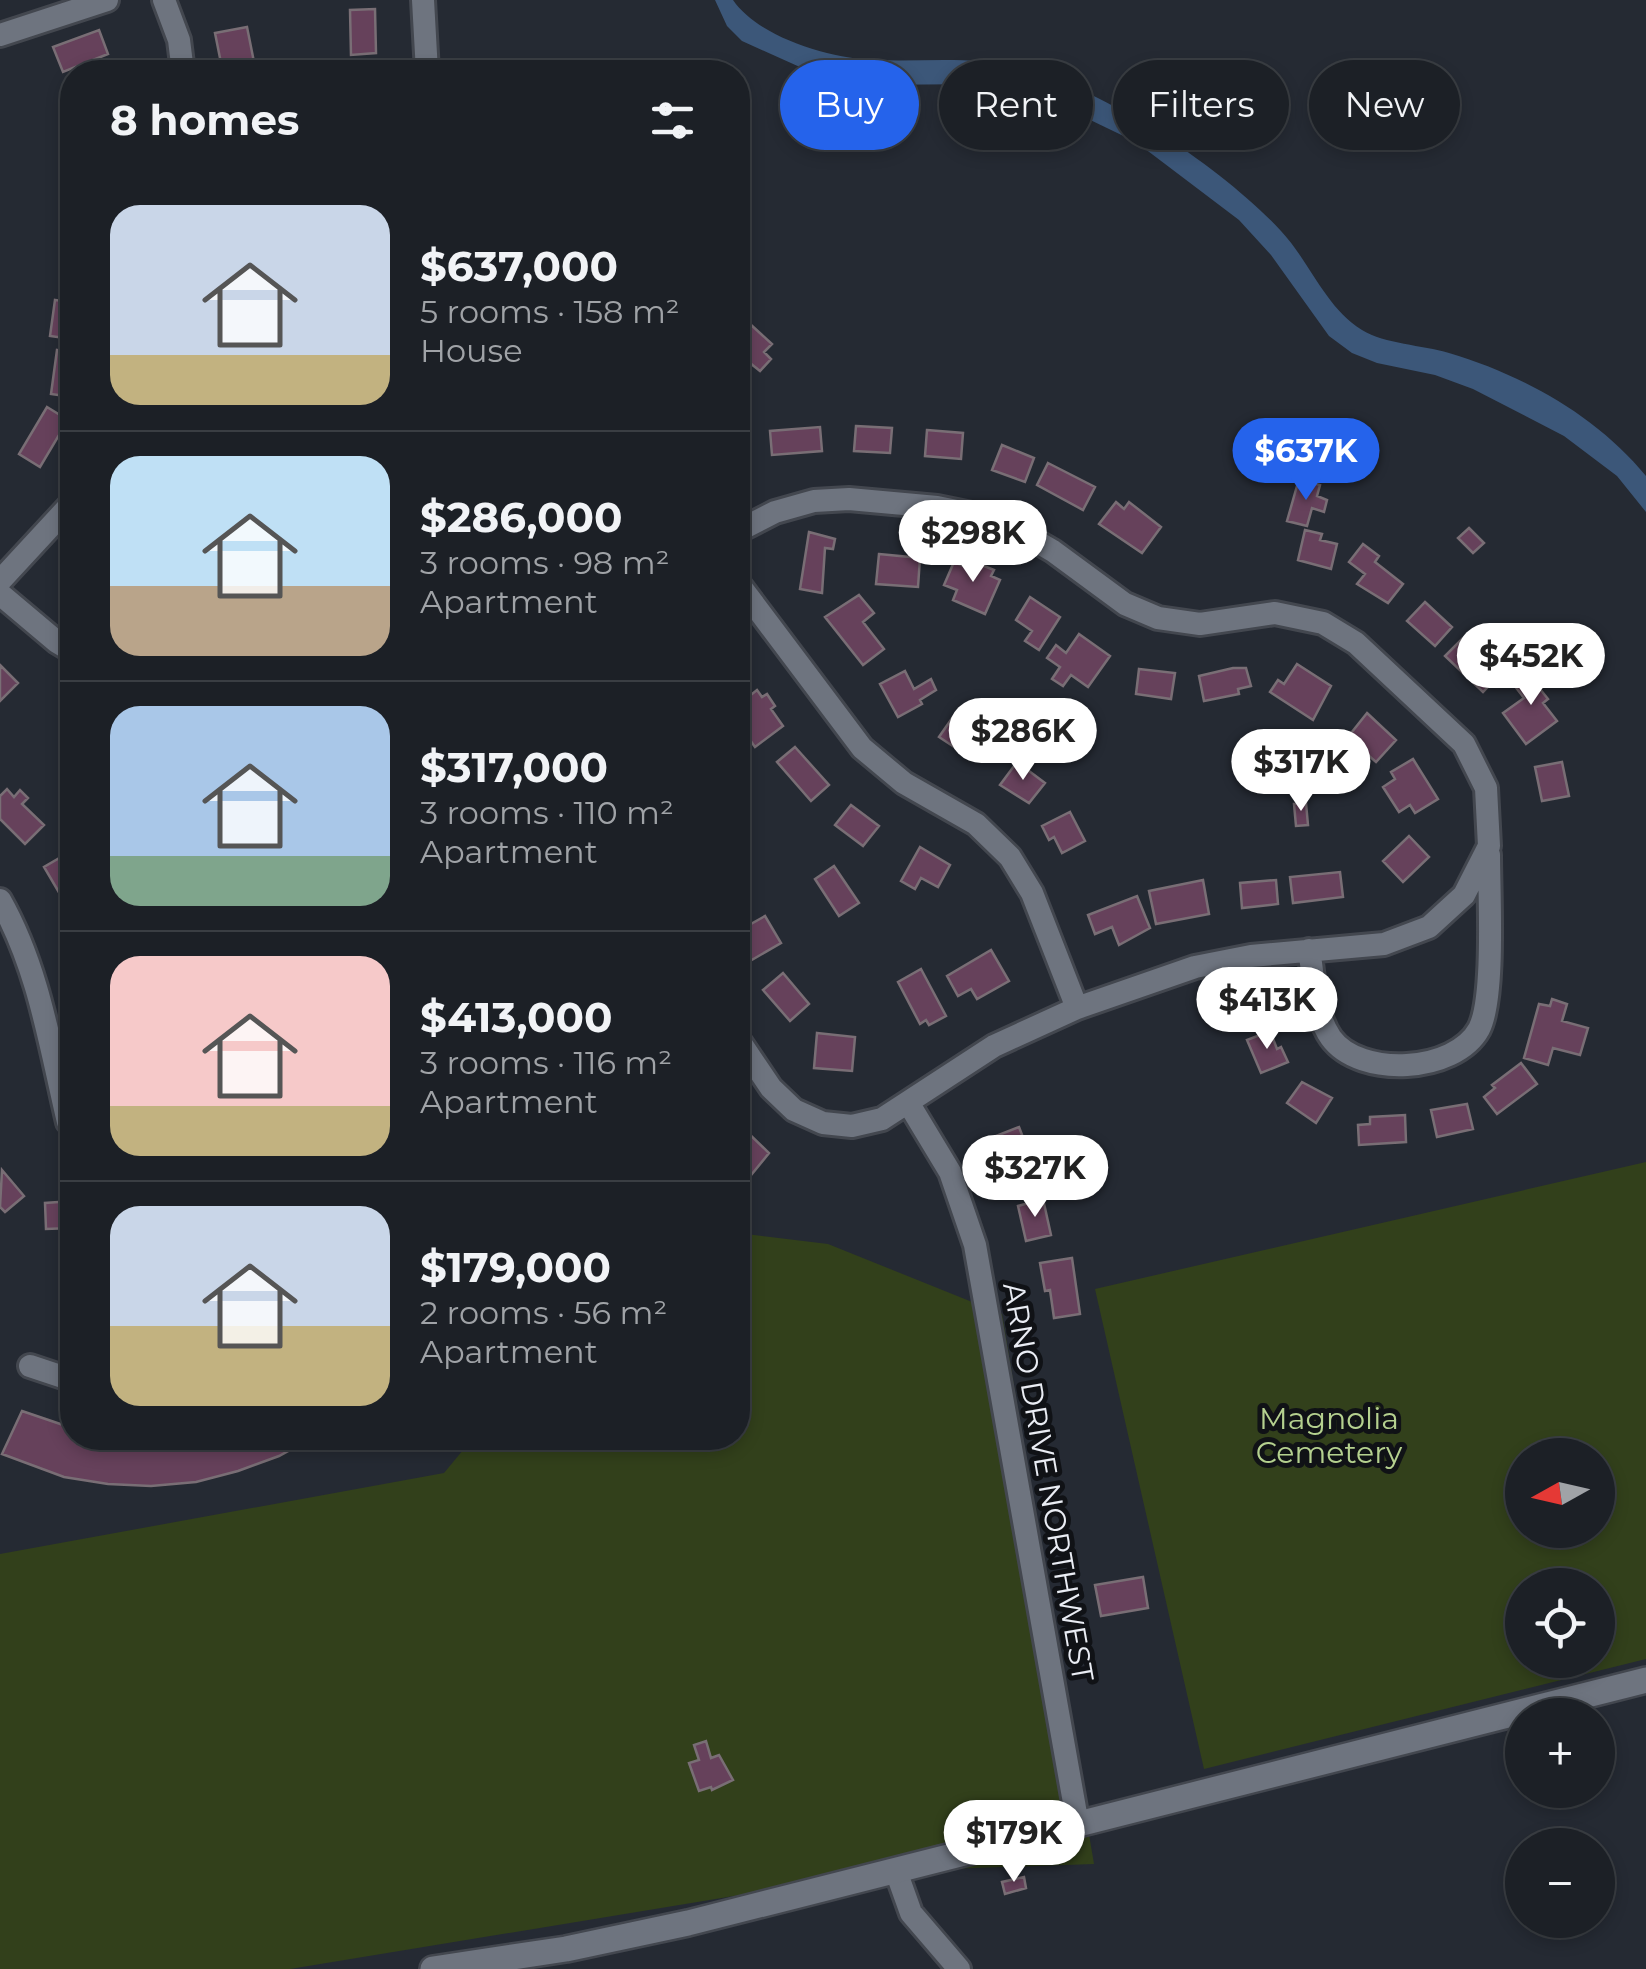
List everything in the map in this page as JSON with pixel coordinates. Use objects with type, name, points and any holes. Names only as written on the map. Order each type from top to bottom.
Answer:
[{"type":"street","points":[[0,35],[107,0]]},
{"type":"street","points":[[164,0],[179,40],[182,60]]},
{"type":"street","points":[[423,0],[426,60]]},
{"type":"street","points":[[750,525],[775,512],[814,501],[849,499],[937,507],[980,516],[1022,533],[1054,551],[1125,604],[1158,618],[1200,624],[1275,613],[1324,623],[1356,642],[1464,744],[1486,788],[1490,846],[1488,1008],[1477,1033],[1455,1053],[1433,1061],[1384,1065],[1362,1061],[1344,1052],[1322,1022],[1308,950]]},
{"type":"street","points":[[0,581],[60,516]]},
{"type":"street","points":[[0,594],[60,644]]},
{"type":"street","points":[[750,604],[862,748],[904,783],[976,824],[1010,857],[1032,893],[1077,1008]]},
{"type":"street","points":[[750,1056],[772,1088],[794,1110],[823,1123],[852,1126],[882,1120],[994,1046],[1077,1008],[1195,967],[1251,956],[1384,944],[1429,927],[1464,896],[1490,846]]},
{"type":"street","points":[[0,900],[32,968],[60,1088]]},
{"type":"street","name":"ARNO DRIVE NORTHWEST","points":[[908,1104],[950,1172],[976,1245],[1078,1825]]},
{"type":"street","points":[[30,1366],[60,1376]]},
{"type":"street","points":[[433,1969],[566,1949],[688,1923],[1646,1680]]},
{"type":"street","points":[[896,1871],[911,1914],[959,1969]]},
{"type":"green space","name":"Magnolia Cemetery","points":[[1646,1162],[1646,1659],[1615,1667],[1615,1568],[1505,1568],[1505,1678],[1570,1678],[1204,1769],[1095,1289]]},
{"type":"green space","points":[[750,1234],[828,1244],[1002,1314],[1094,1864],[886,1871],[290,1969],[0,1969],[0,1554],[444,1473],[463,1450],[750,1450]]},
{"type":"water","points":[[715,0],[733,0],[760,25],[818,51],[858,59],[895,60],[784,60],[742,41],[727,26]]},
{"type":"water","points":[[919,60],[939,61],[939,84],[919,85]]},
{"type":"water","points":[[1093,96],[1113,106],[1113,131],[1093,121]]},
{"type":"water","points":[[1147,150],[1185,150],[1228,182],[1281,231],[1328,297],[1362,330],[1477,362],[1531,386],[1582,417],[1627,454],[1646,476],[1646,512],[1617,476],[1564,436],[1473,389],[1352,353],[1329,336],[1271,255],[1239,220]]},
{"type":"building","points":[[375,9],[376,53],[351,55],[350,10]]},
{"type":"building","points":[[247,27],[254,60],[220,60],[215,33]]},
{"type":"building","points":[[99,30],[108,54],[93,60],[60,60],[60,64],[53,47]]},
{"type":"building","points":[[55,300],[60,301],[60,337],[50,336]]},
{"type":"building","points":[[750,324],[772,344],[764,352],[771,359],[760,371],[750,363]]},
{"type":"building","points":[[57,350],[60,350],[60,395],[51,394]]},
{"type":"building","points":[[47,407],[60,415],[60,433],[40,467],[19,454]]},
{"type":"building","points":[[856,426],[892,428],[890,453],[854,451]]},
{"type":"building","points":[[820,427],[822,451],[772,455],[770,431]]},
{"type":"building","points":[[927,430],[963,433],[961,459],[925,456]]},
{"type":"building","points":[[1002,445],[1034,458],[1025,482],[992,470]]},
{"type":"building","points":[[1048,463],[1095,487],[1083,510],[1037,485]]},
{"type":"building","points":[[1299,479],[1320,485],[1317,496],[1327,500],[1324,512],[1312,508],[1307,526],[1287,521]]},
{"type":"building","points":[[1116,502],[1124,509],[1129,502],[1161,527],[1142,553],[1099,524]]},
{"type":"building","points":[[1469,528],[1484,543],[1473,553],[1458,538]]},
{"type":"building","points":[[1305,530],[1322,534],[1320,540],[1337,544],[1331,569],[1298,560]]},
{"type":"building","points":[[809,532],[835,539],[833,549],[825,548],[822,593],[800,589]]},
{"type":"building","points":[[1363,544],[1379,556],[1375,562],[1403,584],[1388,603],[1357,584],[1365,574],[1349,562]]},
{"type":"building","points":[[879,554],[920,558],[918,587],[876,584]]},
{"type":"building","points":[[969,560],[994,570],[991,576],[1000,580],[985,614],[953,600],[957,590],[944,585],[954,562],[966,567]]},
{"type":"building","points":[[859,595],[874,613],[863,622],[884,649],[863,665],[825,617]]},
{"type":"building","points":[[1030,597],[1060,617],[1039,650],[1025,641],[1032,631],[1016,620]]},
{"type":"building","points":[[1425,602],[1452,627],[1435,646],[1407,621]]},
{"type":"building","points":[[1079,634],[1110,656],[1088,687],[1071,675],[1063,686],[1052,679],[1060,667],[1047,658],[1056,645],[1066,653]]},
{"type":"building","points":[[1462,639],[1473,649],[1481,641],[1507,667],[1483,692],[1445,656]]},
{"type":"building","points":[[1297,664],[1331,686],[1313,720],[1270,692],[1278,680],[1284,684]]},
{"type":"building","points":[[0,665],[18,683],[0,701]]},
{"type":"building","points":[[1538,667],[1550,682],[1540,689],[1548,699],[1543,703],[1557,721],[1526,744],[1503,713],[1524,698],[1514,685]]},
{"type":"building","points":[[1246,668],[1251,686],[1238,689],[1239,694],[1204,701],[1199,676]]},
{"type":"building","points":[[1139,669],[1175,673],[1171,699],[1136,694]]},
{"type":"building","points":[[905,671],[914,689],[931,679],[936,690],[920,700],[922,704],[898,717],[880,684]]},
{"type":"building","points":[[757,690],[762,697],[767,694],[775,706],[771,709],[783,726],[755,747],[750,740],[750,696]]},
{"type":"building","points":[[1367,713],[1396,740],[1376,762],[1361,749],[1358,752],[1352,747],[1355,744],[1348,737]]},
{"type":"building","points":[[955,714],[984,733],[968,756],[939,737]]},
{"type":"building","points":[[1056,726],[1076,742],[1069,751],[1049,735]]},
{"type":"building","points":[[795,747],[829,785],[811,801],[777,762]]},
{"type":"building","points":[[1413,759],[1438,799],[1415,813],[1410,805],[1399,812],[1383,787],[1395,779],[1391,772]]},
{"type":"building","points":[[1017,762],[1045,783],[1029,803],[1000,785]]},
{"type":"building","points":[[1562,762],[1569,796],[1542,801],[1535,767]]},
{"type":"building","points":[[7,789],[14,797],[20,790],[28,798],[22,804],[44,825],[25,844],[0,819],[0,796]]},
{"type":"building","points":[[1306,803],[1308,825],[1296,826],[1294,804]]},
{"type":"building","points":[[851,805],[879,826],[863,846],[835,825]]},
{"type":"building","points":[[1070,812],[1085,841],[1062,853],[1054,837],[1049,840],[1042,826]]},
{"type":"building","points":[[1409,836],[1429,857],[1403,882],[1383,861]]},
{"type":"building","points":[[920,847],[950,865],[938,887],[921,878],[915,889],[901,881]]},
{"type":"building","points":[[60,858],[60,894],[44,867]]},
{"type":"building","points":[[834,866],[859,903],[839,916],[815,879]]},
{"type":"building","points":[[1340,872],[1343,897],[1293,903],[1290,877]]},
{"type":"building","points":[[1203,880],[1209,914],[1156,924],[1149,891]]},
{"type":"building","points":[[1276,880],[1278,904],[1242,908],[1240,883]]},
{"type":"building","points":[[1137,896],[1150,928],[1119,945],[1112,927],[1095,934],[1088,915]]},
{"type":"building","points":[[765,916],[781,943],[750,961],[750,924]]},
{"type":"building","points":[[991,950],[1009,981],[977,999],[971,989],[958,996],[947,976]]},
{"type":"building","points":[[921,969],[946,1016],[929,1025],[926,1020],[920,1024],[898,982]]},
{"type":"building","points":[[783,973],[809,1004],[790,1021],[763,990]]},
{"type":"building","points":[[1552,999],[1567,1004],[1562,1021],[1588,1028],[1580,1055],[1553,1048],[1548,1065],[1524,1058],[1539,1004],[1550,1006]]},
{"type":"building","points":[[1270,1031],[1288,1062],[1261,1073],[1247,1040]]},
{"type":"building","points":[[817,1033],[855,1037],[852,1071],[814,1068]]},
{"type":"building","points":[[1521,1063],[1537,1084],[1497,1114],[1484,1097],[1495,1088],[1492,1085]]},
{"type":"building","points":[[1302,1082],[1332,1098],[1316,1123],[1287,1103]]},
{"type":"building","points":[[1467,1104],[1473,1129],[1437,1137],[1431,1110]]},
{"type":"building","points":[[1405,1115],[1406,1142],[1359,1145],[1358,1125],[1370,1124],[1370,1117]]},
{"type":"building","points":[[1019,1127],[1034,1166],[1011,1175],[996,1136]]},
{"type":"building","points":[[750,1135],[769,1153],[750,1172]]},
{"type":"building","points":[[2,1170],[24,1196],[5,1212],[0,1207]]},
{"type":"building","points":[[1043,1199],[1051,1235],[1026,1241],[1018,1206]]},
{"type":"building","points":[[60,1202],[60,1228],[46,1229],[45,1203]]},
{"type":"building","points":[[1072,1258],[1080,1314],[1054,1318],[1050,1290],[1045,1291],[1040,1263]]},
{"type":"building","points":[[22,1411],[60,1424],[60,1450],[290,1450],[238,1471],[196,1482],[151,1486],[64,1477],[2,1454]]},
{"type":"building","points":[[1143,1577],[1148,1608],[1101,1616],[1095,1585]]},
{"type":"building","points":[[706,1741],[711,1758],[719,1755],[733,1780],[712,1790],[711,1787],[699,1791],[689,1763],[699,1760],[694,1745]]},
{"type":"building","points":[[1024,1877],[1026,1888],[1005,1894],[1002,1882]]}]
